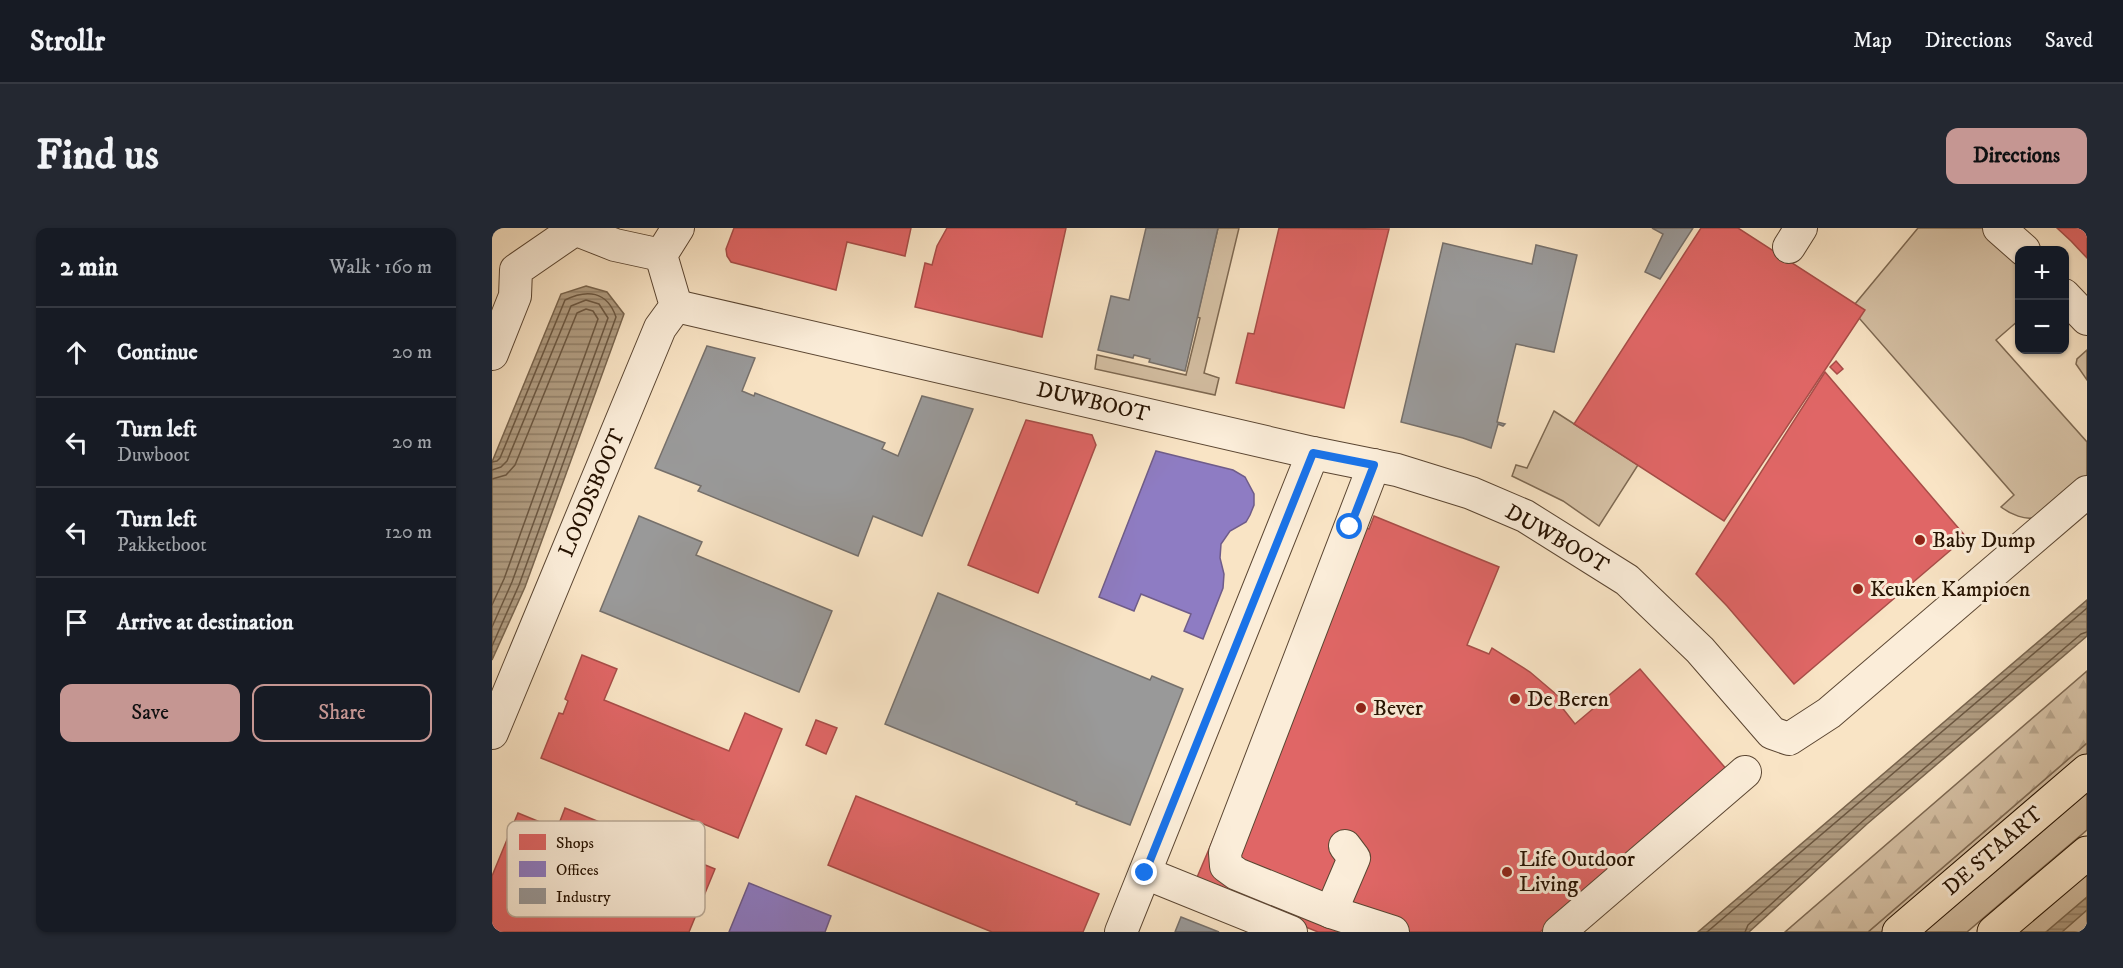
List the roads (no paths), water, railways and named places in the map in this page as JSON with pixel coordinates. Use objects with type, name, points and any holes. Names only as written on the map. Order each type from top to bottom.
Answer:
[{"type":"main road","name":"DE STAART","points":[[1899,932],[2087,771]]},
{"type":"main road","points":[[1994,932],[2087,853]]},
{"type":"street","points":[[676,306],[661,255],[678,228]]},
{"type":"street","points":[[1999,228],[2019,246]]},
{"type":"street","points":[[492,354],[515,296],[504,264],[577,229],[615,245],[661,255]]},
{"type":"street","points":[[2069,300],[2087,319]]},
{"type":"street","name":"DUWBOOT","points":[[676,306],[1313,453],[1397,470],[1471,493],[1524,516],[1627,580],[1700,650],[1772,733],[1789,739],[1829,713],[2087,492]]},
{"type":"street","name":"LOODSBOOT","points":[[492,733],[660,328],[676,306]]},
{"type":"street","points":[[1121,932],[1313,453]]},
{"type":"street","points":[[1374,465],[1226,853],[1226,866],[1237,874],[1331,912],[1393,932]]},
{"type":"street","points":[[1559,932],[1745,772]]},
{"type":"street","points":[[1331,912],[1354,858],[1345,846]]},
{"type":"street","points":[[1145,873],[1292,932]]},
{"type":"water","points":[[586,286],[607,292],[624,314],[525,587],[492,660],[492,462],[561,294]]},
{"type":"water","points":[[2087,600],[2087,636],[1867,824],[1749,932],[1698,932]]},
{"type":"water","points":[[2087,897],[2087,910],[2062,932],[2046,932]]},
{"type":"place","name":"Baby Dump","points":[[1920,540]]},
{"type":"place","name":"Keuken Kampioen","points":[[1858,589]]},
{"type":"place","name":"De Beren","points":[[1515,699]]},
{"type":"place","name":"Bever","points":[[1361,708]]},
{"type":"place","name":"Life Outdoor Living","points":[[1507,872]]}]
